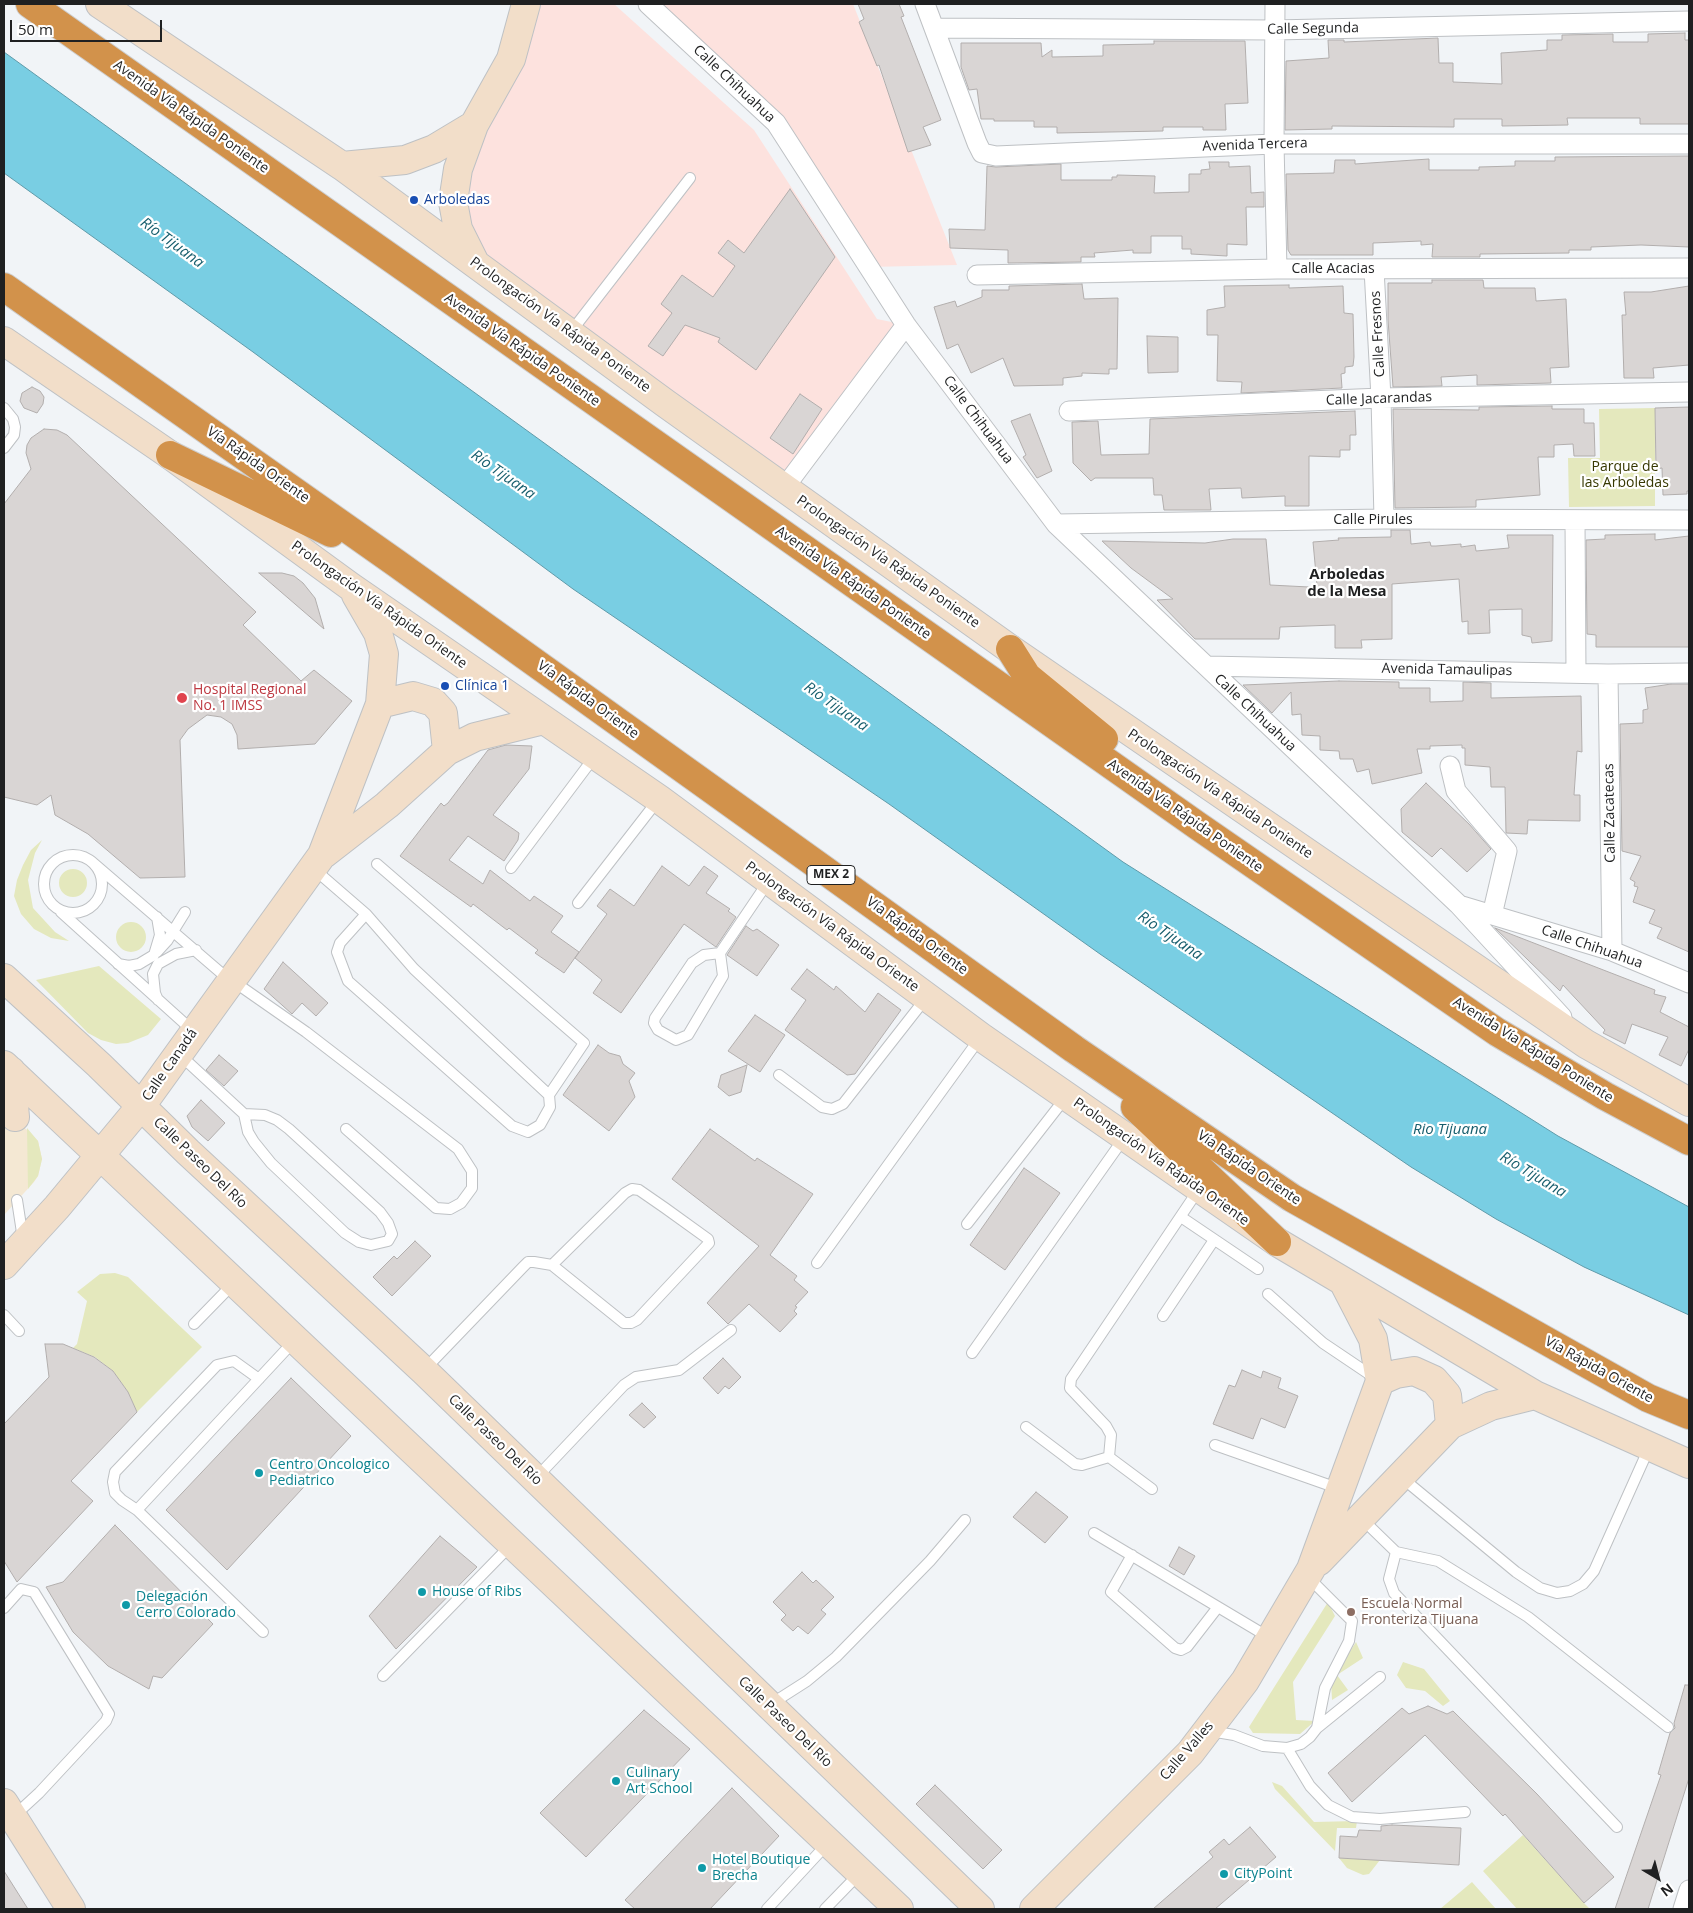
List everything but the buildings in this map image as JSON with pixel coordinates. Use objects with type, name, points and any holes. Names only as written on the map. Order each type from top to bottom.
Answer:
[{"type":"highway","name":"Avenida Vía Rápida Poniente","points":[[30,4],[1198,826],[1497,1032],[1605,1096],[1689,1141]]},
{"type":"highway","name":"Vía Rápida Oriente","points":[[4,287],[396,562],[1074,1049],[1292,1198],[1648,1398],[1689,1415]]},
{"type":"highway","points":[[170,455],[396,562]]},
{"type":"highway","points":[[1010,649],[1027,676],[1187,807],[1198,826]]},
{"type":"highway","points":[[1074,1049],[1277,1242]]},
{"type":"main road","name":"Prolongación Vía Rápida Poniente","points":[[100,4],[342,166],[784,488],[1010,649],[1586,1044],[1689,1102]]},
{"type":"main road","points":[[474,262],[458,229],[453,202],[458,169],[474,125],[511,59],[526,4]]},
{"type":"main road","points":[[342,166],[405,160],[434,149],[474,125]]},
{"type":"main road","name":"Prolongación Vía Rápida Oriente","points":[[4,341],[170,455],[351,587],[659,799],[981,1037],[1277,1242],[1535,1395],[1689,1464]]},
{"type":"main road","name":"Calle Canadá","points":[[318,861],[380,704],[384,654],[378,633],[351,587]]},
{"type":"main road","points":[[380,704],[413,696],[433,702],[443,713],[447,751]]},
{"type":"main road","name":"Calle Canadá","points":[[4,1265],[100,1156],[141,1106],[318,861],[387,805],[447,751],[475,737],[544,720]]},
{"type":"main road","name":"Calle Paseo Del Río","points":[[4,978],[100,1065],[320,1277],[424,1371],[768,1706],[980,1909]]},
{"type":"main road","points":[[7,1068],[15,1117]]},
{"type":"main road","points":[[7,1068],[512,1544],[757,1781],[829,1843],[899,1909]]},
{"type":"main road","name":"Calle Valles","points":[[1034,1909],[1190,1753],[1245,1681],[1310,1573],[1380,1381],[1373,1339],[1344,1283]]},
{"type":"main road","points":[[1380,1381],[1396,1374],[1414,1371],[1434,1380],[1447,1395],[1450,1425]]},
{"type":"main road","name":"Calle Valles","points":[[1310,1573],[1450,1425],[1490,1406],[1535,1395]]},
{"type":"main road","points":[[8,1810],[49,1878],[71,1909]]},
{"type":"street","name":"Calle Chihuahua","points":[[648,4],[776,123],[906,325],[1056,524],[1458,904],[1612,951],[1689,983]]},
{"type":"street","name":"Avenida Tercera","points":[[925,4],[936,28],[982,153],[996,156],[1274,144],[1689,144]]},
{"type":"street","points":[[1275,4],[1274,144],[1277,269]]},
{"type":"street","name":"Calle Segunda","points":[[936,28],[1274,30],[1689,22]]},
{"type":"street","name":"Calle Acacias","points":[[977,275],[1277,269],[1689,268]]},
{"type":"street","name":"Calle Fresnos","points":[[1374,269],[1382,398],[1384,520]]},
{"type":"street","points":[[784,488],[906,325]]},
{"type":"street","name":"Calle Jacarandas","points":[[1069,411],[1382,398],[1689,392]]},
{"type":"street","name":"Calle Pirules","points":[[1056,524],[1384,520],[1689,520]]},
{"type":"street","points":[[1575,521],[1576,673]]},
{"type":"street","name":"Avenida Tamaulipas","points":[[1206,666],[1608,674],[1689,673]]},
{"type":"street","name":"Calle Zacatecas","points":[[1608,674],[1612,951]]},
{"type":"street","points":[[1450,766],[1456,791],[1507,851],[1492,915]]},
{"type":"street","points":[[1458,904],[1586,1044]]},
{"type":"street","points":[[1683,1909],[1689,1890]]},
{"type":"lane","points":[[570,332],[690,178]]},
{"type":"lane","points":[[4,408],[13,419],[15,427],[14,435],[4,448]]},
{"type":"lane","points":[[511,868],[596,756]]},
{"type":"lane","points":[[578,903],[659,799]]},
{"type":"lane","points":[[194,1031],[159,1002],[58,909],[46,895],[44,876],[48,867],[64,856],[83,856],[91,861],[231,979],[306,1032],[458,1149],[472,1170],[472,1188],[460,1203],[450,1209],[436,1208],[346,1129]]},
{"type":"lane","points":[[58,909],[77,913],[86,910],[100,896],[102,877],[91,861]]},
{"type":"lane","points":[[318,861],[414,969],[549,1095]]},
{"type":"lane","points":[[366,914],[340,943],[337,952],[348,981],[512,1126],[528,1132],[540,1125],[550,1107],[549,1095],[584,1043],[377,864]]},
{"type":"lane","points":[[720,953],[704,955],[692,963],[655,1018],[654,1023],[658,1030],[676,1040],[688,1035],[723,976],[720,953],[769,881]]},
{"type":"lane","points":[[118,964],[128,966],[138,964],[154,955],[185,912]]},
{"type":"lane","points":[[154,955],[160,936],[156,917]]},
{"type":"lane","points":[[159,1002],[153,983],[153,974],[158,964],[176,954],[196,950]]},
{"type":"lane","points":[[779,1075],[822,1108],[832,1109],[843,1104],[927,997]]},
{"type":"lane","points":[[817,1262],[981,1037]]},
{"type":"lane","points":[[178,1054],[244,1114],[248,1132],[271,1163],[345,1233],[359,1242],[371,1245],[388,1241],[392,1234],[388,1223],[380,1212],[289,1129],[277,1120],[265,1115],[244,1114]]},
{"type":"lane","points":[[967,1224],[1066,1096]]},
{"type":"lane","points":[[972,1353],[1125,1137]]},
{"type":"lane","points":[[1109,1458],[1111,1435],[1106,1426],[1070,1388],[1071,1379],[1200,1188]]},
{"type":"lane","points":[[424,1371],[512,1276],[528,1262],[541,1262],[552,1265],[624,1323],[631,1323],[637,1320],[709,1243],[708,1238],[639,1190],[632,1189],[625,1193],[552,1265]]},
{"type":"lane","points":[[17,1200],[24,1243]]},
{"type":"lane","points":[[1181,1217],[1258,1269]]},
{"type":"lane","points":[[1162,1316],[1214,1240]]},
{"type":"lane","points":[[194,1324],[234,1282]]},
{"type":"lane","points":[[1268,1294],[1323,1343],[1380,1381]]},
{"type":"lane","points":[[4,1315],[19,1331]]},
{"type":"lane","points":[[535,1479],[624,1385],[636,1377],[679,1370],[731,1330]]},
{"type":"lane","points":[[137,1510],[295,1340]]},
{"type":"lane","points":[[259,1379],[234,1361],[217,1365],[115,1472],[113,1482],[115,1493],[137,1510],[263,1632]]},
{"type":"lane","points":[[1026,1427],[1075,1464],[1082,1465],[1109,1458]]},
{"type":"lane","points":[[1215,1445],[1340,1490]]},
{"type":"lane","points":[[1401,1476],[1516,1572],[1540,1588],[1557,1593],[1570,1591],[1583,1584],[1594,1571],[1650,1446]]},
{"type":"lane","points":[[1109,1458],[1152,1489]]},
{"type":"lane","points":[[1360,1518],[1396,1552],[1438,1561],[1528,1617],[1668,1727]]},
{"type":"lane","points":[[768,1706],[807,1682],[836,1657],[930,1561],[965,1520]]},
{"type":"lane","points":[[1094,1532],[1271,1639]]},
{"type":"lane","points":[[383,1676],[512,1544]]},
{"type":"lane","points":[[1396,1552],[1388,1578],[1394,1593],[1617,1827]]},
{"type":"lane","points":[[1132,1555],[1111,1592],[1175,1648],[1180,1650],[1187,1647],[1218,1607]]},
{"type":"lane","points":[[1310,1573],[1352,1621],[1349,1641],[1325,1688],[1317,1728]]},
{"type":"lane","points":[[4,1608],[22,1589],[34,1592],[107,1707],[109,1714],[106,1721],[84,1745],[8,1810]]},
{"type":"lane","points":[[1207,1730],[1234,1736],[1263,1746],[1287,1748],[1301,1744],[1317,1728],[1380,1678]]},
{"type":"lane","points":[[1287,1748],[1310,1786],[1328,1806],[1352,1817],[1380,1819],[1465,1812]]},
{"type":"lane","points":[[767,1909],[829,1843]]},
{"type":"lane","points":[[825,1909],[860,1872]]},
{"type":"shaded area","points":[[526,4],[614,4],[754,130],[877,319],[906,325],[784,488],[475,262],[458,169]]},
{"type":"shaded area","points":[[648,4],[853,4],[957,265],[869,267],[776,123]]},
{"type":"shaded area","points":[[4,1107],[38,1141],[42,1159],[38,1176],[34,1182],[4,1215]]},
{"type":"green space","name":"Parque de las Arboledas","points":[[1655,408],[1655,506],[1569,507],[1568,458],[1600,458],[1599,409]]},
{"type":"green space","points":[[42,840],[35,853],[28,880],[33,908],[55,932],[69,941],[51,938],[34,929],[21,914],[14,896],[17,880],[23,865],[31,850]]},
{"type":"green space","points":[[73,869],[83,873],[87,883],[83,893],[73,897],[63,893],[59,883],[63,873]]},
{"type":"green space","points":[[131,922],[142,926],[146,937],[142,948],[131,952],[120,948],[116,937],[120,926]]},
{"type":"green space","points":[[99,966],[161,1019],[148,1035],[128,1043],[116,1044],[101,1040],[88,1033],[36,980]]},
{"type":"green space","points":[[27,1128],[38,1141],[42,1159],[38,1176],[28,1189]]},
{"type":"green space","points":[[115,1273],[128,1277],[202,1347],[137,1412],[128,1392],[113,1371],[95,1357],[73,1348],[77,1344],[87,1301],[77,1292],[100,1274]]},
{"type":"green space","points":[[1328,1602],[1335,1616],[1293,1682],[1296,1720],[1315,1721],[1300,1734],[1253,1733],[1249,1727]]},
{"type":"green space","points":[[1356,1642],[1363,1658],[1337,1675],[1348,1690],[1332,1700],[1331,1681]]},
{"type":"green space","points":[[1403,1662],[1424,1669],[1450,1701],[1443,1706],[1425,1691],[1406,1688],[1397,1675]]},
{"type":"green space","points":[[1272,1782],[1282,1786],[1314,1822],[1357,1821],[1356,1828],[1337,1828],[1335,1851],[1275,1789]]},
{"type":"green space","points":[[1523,1835],[1590,1909],[1517,1909],[1483,1871]]},
{"type":"green space","points":[[1339,1858],[1380,1860],[1369,1874],[1363,1875],[1347,1868]]},
{"type":"green space","points":[[1472,1882],[1496,1909],[1440,1909]]},
{"type":"water","name":"Rio Tijuana","points":[[4,52],[1123,862],[1558,1136],[1689,1207],[1689,1315],[1584,1267],[1496,1219],[1411,1167],[1100,954],[889,804],[573,589],[253,352],[4,173]]},
{"type":"place","name":"Arboledas","points":[[414,200]]},
{"type":"place","name":"Clínica 1","points":[[445,686]]},
{"type":"place","name":"Hospital Regional No. 1 IMSS","points":[[182,698]]},
{"type":"place","name":"Centro Oncologico Pediatrico","points":[[259,1473]]},
{"type":"place","name":"House of Ribs","points":[[422,1592]]},
{"type":"place","name":"Delegación Cerro Colorado","points":[[126,1605]]},
{"type":"place","name":"Escuela Normal Fronteriza Tijuana","points":[[1351,1612]]},
{"type":"place","name":"Culinary Art School","points":[[616,1781]]},
{"type":"place","name":"Hotel Boutique Brecha","points":[[702,1868]]},
{"type":"place","name":"CityPoint","points":[[1224,1874]]},
{"type":"district","name":"Arboledas de la Mesa","points":[[1347,584]]},
{"type":"water label","name":"Río Tijuana","points":[[172,243]]},
{"type":"water label","name":"Río Tijuana","points":[[503,475]]},
{"type":"water label","name":"Río Tijuana","points":[[836,707]]},
{"type":"water label","name":"Río Tijuana","points":[[1170,936]]},
{"type":"water label","name":"Río Tijuana","points":[[1533,1175]]}]
